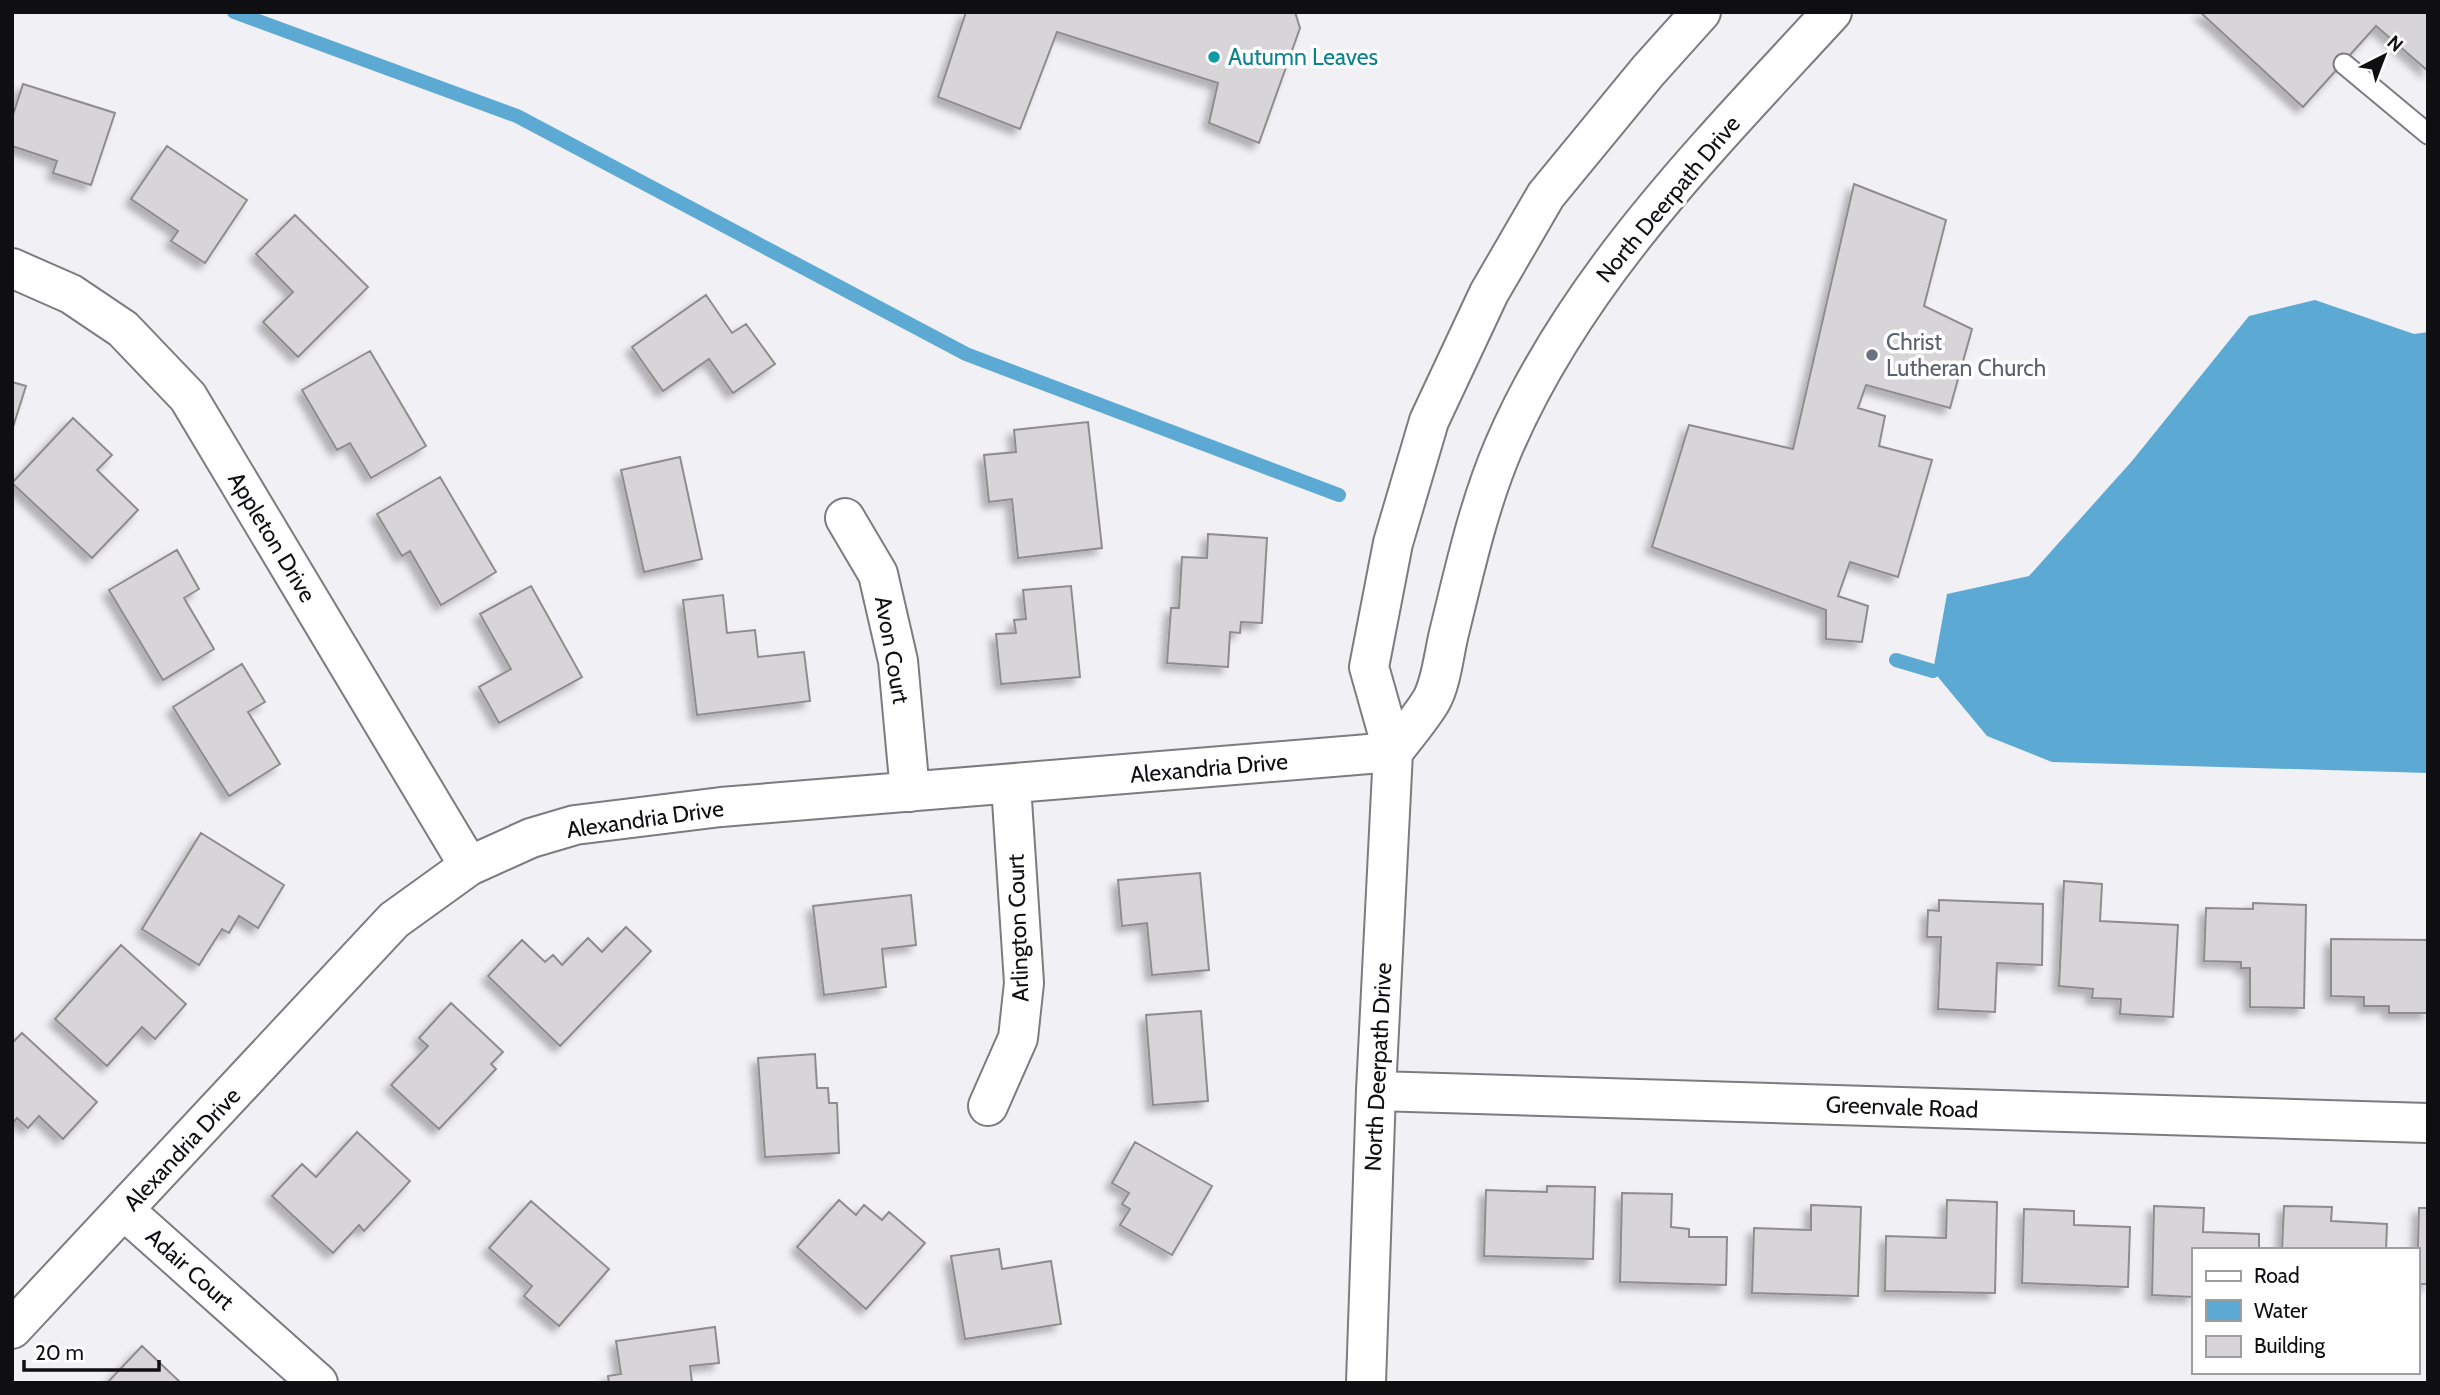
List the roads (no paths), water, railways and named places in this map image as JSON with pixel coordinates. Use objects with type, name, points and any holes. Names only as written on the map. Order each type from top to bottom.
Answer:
[{"type":"street","name":"North Deerpath Drive","points":[[1366,1383],[1376,1091],[1393,752],[1369,667],[1393,543],[1429,421],[1489,293],[1546,195],[1648,71],[1701,12]]},
{"type":"street","name":"North Deerpath Drive","points":[[1393,752],[1432,699],[1468,555],[1504,447],[1539,378],[1628,241],[1700,157],[1832,12]]},
{"type":"street","name":"Appleton Drive","points":[[12,268],[71,295],[123,330],[188,397],[469,866]]},
{"type":"street","name":"Avon Court","points":[[845,518],[878,573],[898,661],[910,792]]},
{"type":"street","name":"Alexandria Drive","points":[[12,1329],[394,920],[469,866],[531,838],[575,825],[721,807],[1393,752]]},
{"type":"street","name":"Arlington Court","points":[[988,1106],[1018,1038],[1024,983],[1011,785]]},
{"type":"street","name":"Greenvale Road","points":[[1376,1091],[2428,1123]]},
{"type":"street","name":"Adair Court","points":[[125,1210],[318,1383]]},
{"type":"lane","points":[[2344,64],[2428,134]]},
{"type":"water","points":[[2315,300],[2414,334],[2428,332],[2428,773],[2052,762],[1987,736],[1933,671],[1947,594],[2029,576],[2132,461],[2249,316]]},
{"type":"waterway","points":[[234,12],[517,116],[966,354],[1339,495]]},
{"type":"waterway","points":[[1896,660],[1933,671]]},
{"type":"place","name":"Autumn Leaves","points":[[1214,57]]},
{"type":"place","name":"Christ Lutheran Church","points":[[1872,355]]}]
